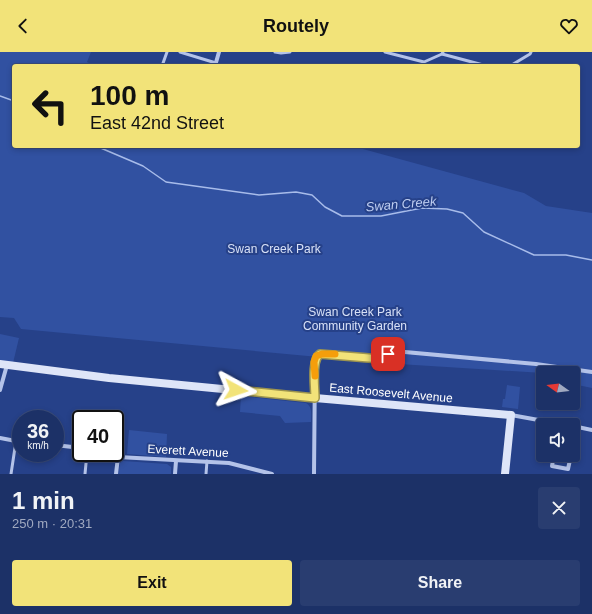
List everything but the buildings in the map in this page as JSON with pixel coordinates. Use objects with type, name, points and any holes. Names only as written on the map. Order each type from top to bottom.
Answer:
[{"type":"street","points":[[216,64],[219,52]]},
{"type":"street","points":[[388,354],[394,351],[529,363],[592,372]]},
{"type":"street","points":[[314,474],[314,362],[316,356],[320,354]]},
{"type":"street","points":[[0,390],[3,365]]},
{"type":"street","name":"East Roosevelt Avenue","points":[[3,365],[109,378],[511,415],[536,420]]},
{"type":"street","points":[[505,474],[511,415]]},
{"type":"street","points":[[580,427],[592,430]]},
{"type":"street","points":[[0,438],[12,440]]},
{"type":"street","name":"Everett Avenue","points":[[124,457],[229,463],[272,474]]},
{"type":"street","points":[[175,474],[176,461]]},
{"type":"street","points":[[116,474],[117,462]]},
{"type":"street","points":[[553,462],[552,466],[568,469],[570,462]]},
{"type":"lane","points":[[163,64],[167,52]]},
{"type":"lane","points":[[180,52],[216,64]]},
{"type":"lane","points":[[275,52],[290,52]]},
{"type":"lane","points":[[386,52],[424,62],[443,53],[481,64]]},
{"type":"lane","points":[[513,64],[531,52]]},
{"type":"lane","points":[[320,354],[381,359],[388,354]]},
{"type":"lane","points":[[206,474],[207,461]]},
{"type":"lane","points":[[11,474],[13,462]]},
{"type":"lane","points":[[85,474],[87,462]]},
{"type":"green space","name":"Swan Creek Park","points":[[0,52],[91,52],[87,62],[91,64],[12,64],[12,148],[359,148],[524,193],[546,206],[592,213],[592,388],[580,385],[580,366],[536,366],[536,373],[383,363],[21,329],[14,318],[0,317]]},
{"type":"green space","points":[[0,334],[19,338],[13,363],[0,361]]},
{"type":"green space","points":[[507,385],[520,387],[518,409],[502,407]]},
{"type":"green space","points":[[241,396],[306,403],[311,409],[311,422],[285,423],[280,416],[240,412]]},
{"type":"green space","points":[[129,430],[167,434],[166,457],[127,454]]},
{"type":"green space","points":[[124,461],[167,464],[171,467],[171,474],[118,474],[120,463]]},
{"type":"waterway","name":"Swan Creek","points":[[0,96],[12,100]]},
{"type":"waterway","name":"Swan Creek","points":[[101,148],[143,166],[166,182],[259,195],[296,192],[312,195],[325,207],[342,216],[381,216],[422,208],[447,209],[463,213],[484,232],[534,255],[566,255],[592,260]]},
{"type":"slow traffic","points":[[315,376],[314,362],[316,356],[320,354],[335,354]]},
{"type":"route","points":[[236,390],[315,398],[314,362],[316,356],[320,354],[327,354],[381,359],[388,354]]},
{"type":"park label","name":"Swan Creek Park Community Garden","points":[[355,319]]}]
